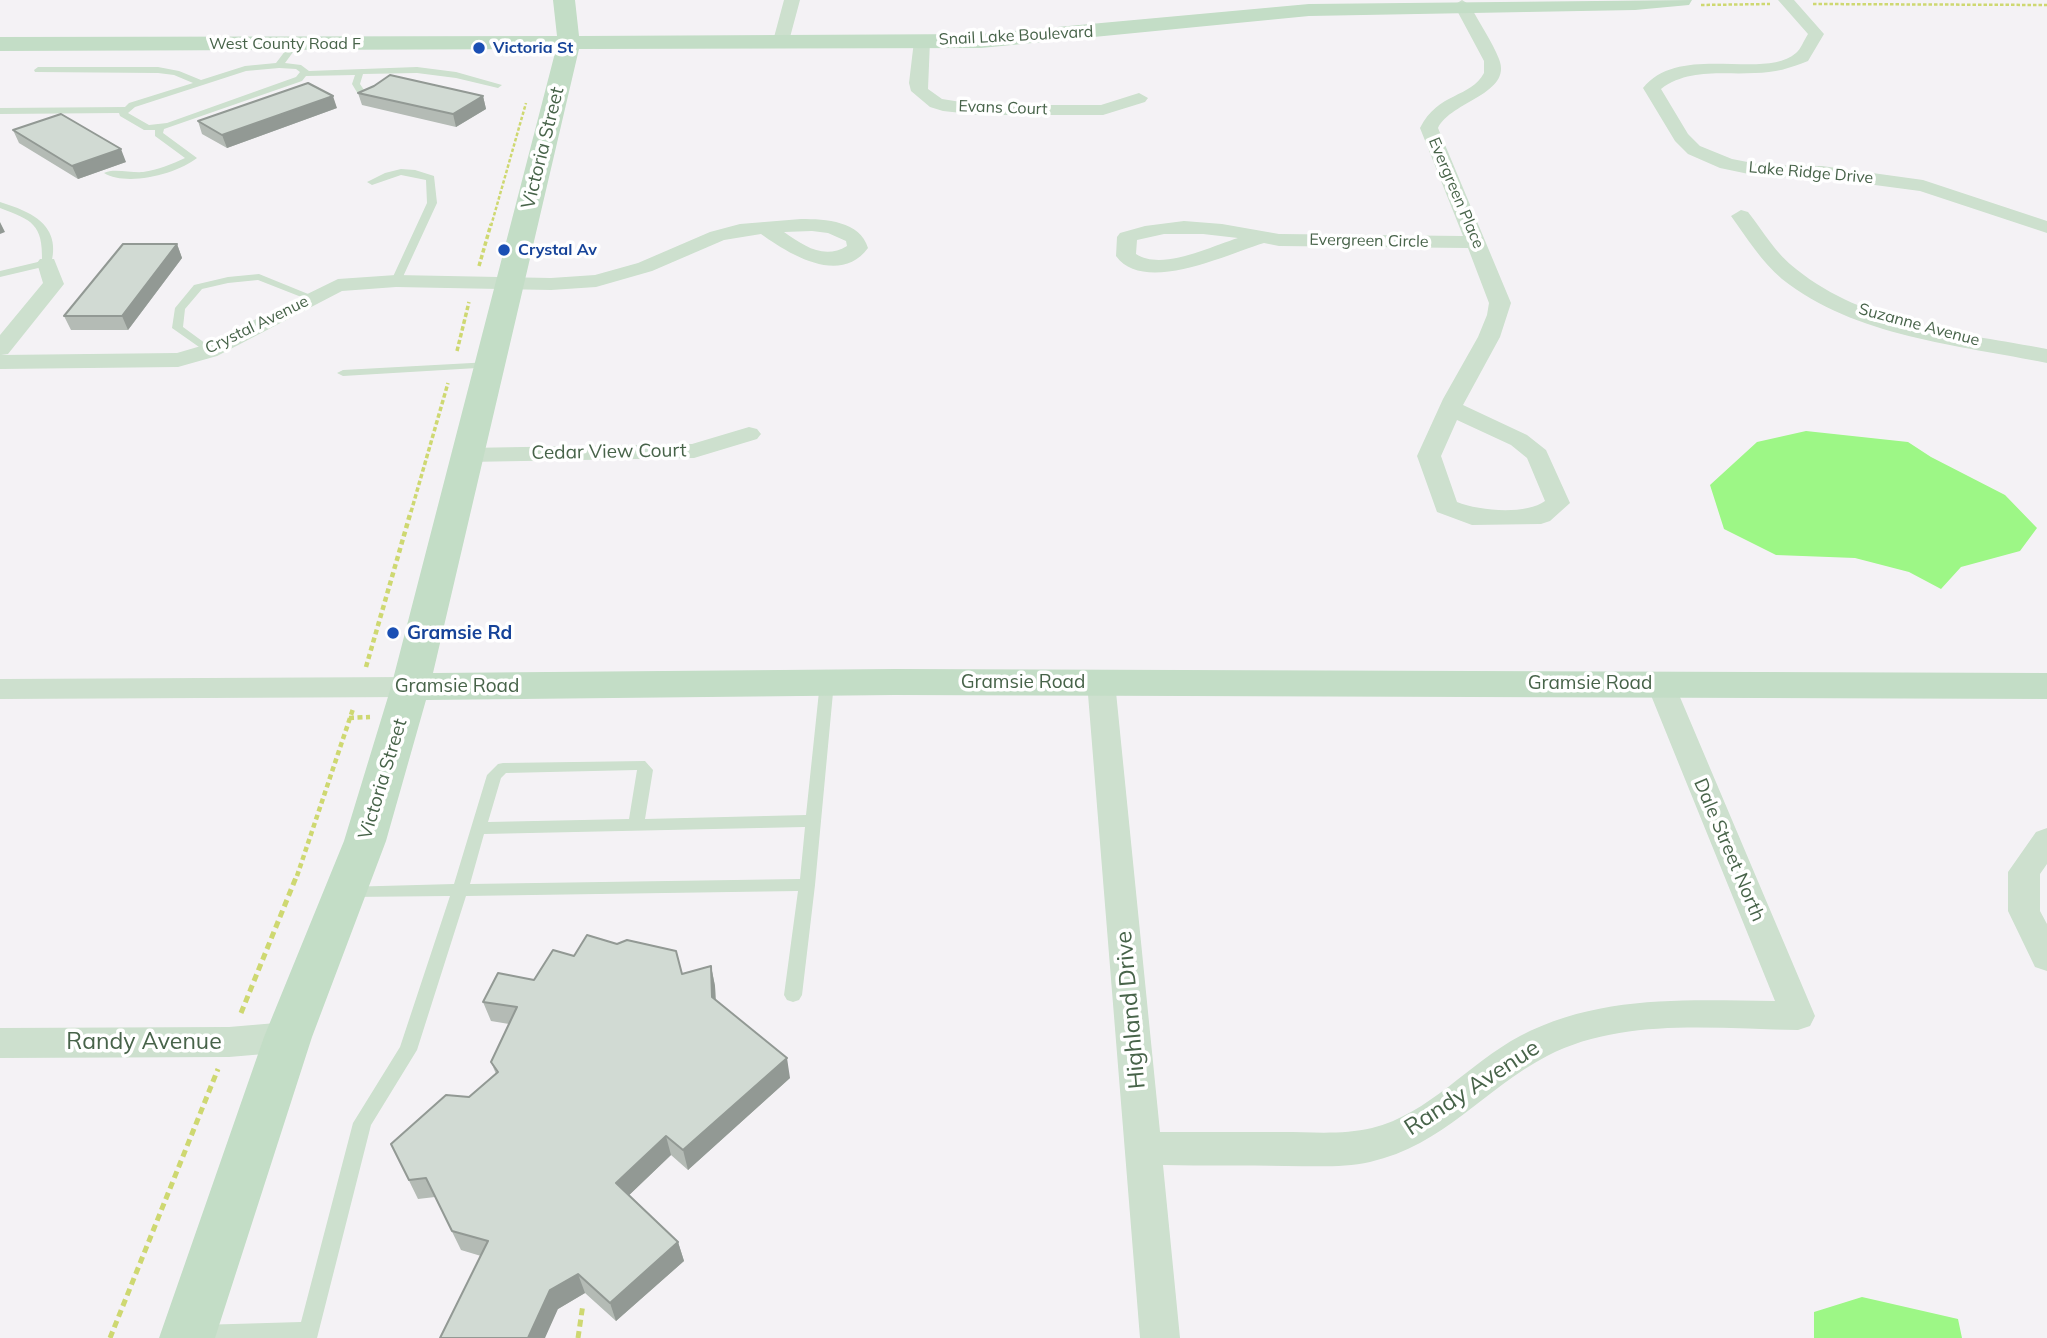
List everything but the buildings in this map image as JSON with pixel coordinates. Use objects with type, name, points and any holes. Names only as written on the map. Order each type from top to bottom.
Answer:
[{"type":"street","name":"Victoria Street","points":[[187,1337],[288,1037],[365,841],[410,687],[569,42],[564,0]]},
{"type":"street","points":[[781,41],[792,0]]},
{"type":"street","name":"Snail Lake Boulevard","points":[[1462,5],[1528,0]]},
{"type":"street","name":"Snail Lake Boulevard","points":[[569,42],[1020,39],[1326,4],[1550,7],[1681,0]]},
{"type":"street","points":[[1769,4],[1797,36],[1809,43],[1816,34],[1786,0]]},
{"type":"street","name":"Evergreen Place","points":[[1451,408],[1520,440],[1538,454],[1558,503],[1541,516],[1472,517],[1446,508],[1429,456],[1451,408],[1499,317],[1500,303],[1496,288],[1429,128],[1431,119],[1438,110],[1475,93],[1492,78],[1492,61],[1462,5]]},
{"type":"street","name":"Evans Court","points":[[922,41],[918,83],[920,91],[936,103],[949,107],[979,110],[1103,110],[1139,98]]},
{"type":"street","name":"West County Road F","points":[[0,44],[569,42]]},
{"type":"street","name":"Lake Ridge Drive","points":[[1809,43],[1802,57],[1772,67],[1692,71],[1663,77],[1652,88],[1688,144],[1694,150],[1727,164],[1763,171],[1822,172],[1923,186],[2047,227]]},
{"type":"street","name":"Suzanne Avenue","points":[[1741,216],[1787,273],[1827,298],[1888,321],[2047,356]]},
{"type":"street","name":"Crystal Avenue","points":[[0,362],[178,360],[209,351],[338,285],[396,281],[551,284],[596,281],[645,267],[717,236],[740,230],[765,228]]},
{"type":"street","name":"Evergreen Circle","points":[[1262,237],[1162,268],[1141,266],[1126,256],[1127,237],[1147,229],[1224,229],[1279,240],[1476,242]]},
{"type":"street","points":[[0,349],[54,284],[47,263]]},
{"type":"street","name":"Cedar View Court","points":[[467,455],[694,451],[749,434]]},
{"type":"street","name":"Gramsie Road","points":[[0,689],[827,682],[1660,683],[2047,687]]},
{"type":"street","name":"Highland Drive","points":[[1101,682],[1160,1338]]},
{"type":"street","name":"Dale Street North","points":[[1660,683],[1798,1016]]},
{"type":"street","points":[[2047,840],[2024,872],[2024,911],[2047,957]]},
{"type":"street","name":"Randy Avenue","points":[[1143,1149],[1329,1149],[1371,1145],[1408,1133],[1437,1115],[1497,1067],[1536,1044],[1577,1029],[1624,1019],[1674,1016],[1798,1016]]},
{"type":"street","name":"Randy Avenue","points":[[0,1043],[229,1041],[288,1037]]},
{"type":"lane","points":[[279,65],[295,44]]},
{"type":"lane","points":[[279,65],[298,67],[305,72],[299,79],[161,126],[147,128],[123,114],[132,105],[246,68],[279,65]]},
{"type":"lane","points":[[38,70],[158,70],[201,83]]},
{"type":"lane","points":[[303,74],[417,70],[499,85]]},
{"type":"lane","points":[[360,72],[356,84],[361,92],[376,94]]},
{"type":"lane","points":[[0,111],[127,110]]},
{"type":"lane","points":[[109,173],[119,176],[160,174],[192,158],[158,134],[161,126]]},
{"type":"lane","points":[[372,182],[393,172],[414,171],[431,178],[432,203],[396,281]]},
{"type":"lane","points":[[0,205],[36,218],[48,238],[47,263],[0,274]]},
{"type":"lane","points":[[209,351],[177,328],[180,308],[198,288],[228,280],[259,277],[313,298]]},
{"type":"lane","points":[[343,373],[490,365]]},
{"type":"lane","points":[[793,995],[827,682]]},
{"type":"lane","points":[[187,1337],[310,1332],[362,1123],[408,1051],[494,775],[503,768],[640,765],[646,770],[636,825]]},
{"type":"lane","points":[[479,828],[813,821]]},
{"type":"lane","points":[[345,891],[807,885]]},
{"type":"path","points":[[578,1338],[583,1304]]},
{"type":"shaded area","points":[[1806,431],[1908,442],[1931,457],[2005,495],[2037,528],[2020,551],[1961,567],[1941,589],[1909,572],[1855,558],[1776,555],[1724,529],[1710,485],[1757,442]]},
{"type":"shaded area","points":[[1862,1297],[1958,1319],[1962,1338],[1814,1338],[1814,1312]]},
{"type":"place","name":"Victoria St","points":[[479,48]]},
{"type":"place","name":"Crystal Av","points":[[504,250]]},
{"type":"place","name":"Gramsie Rd","points":[[393,633]]}]
